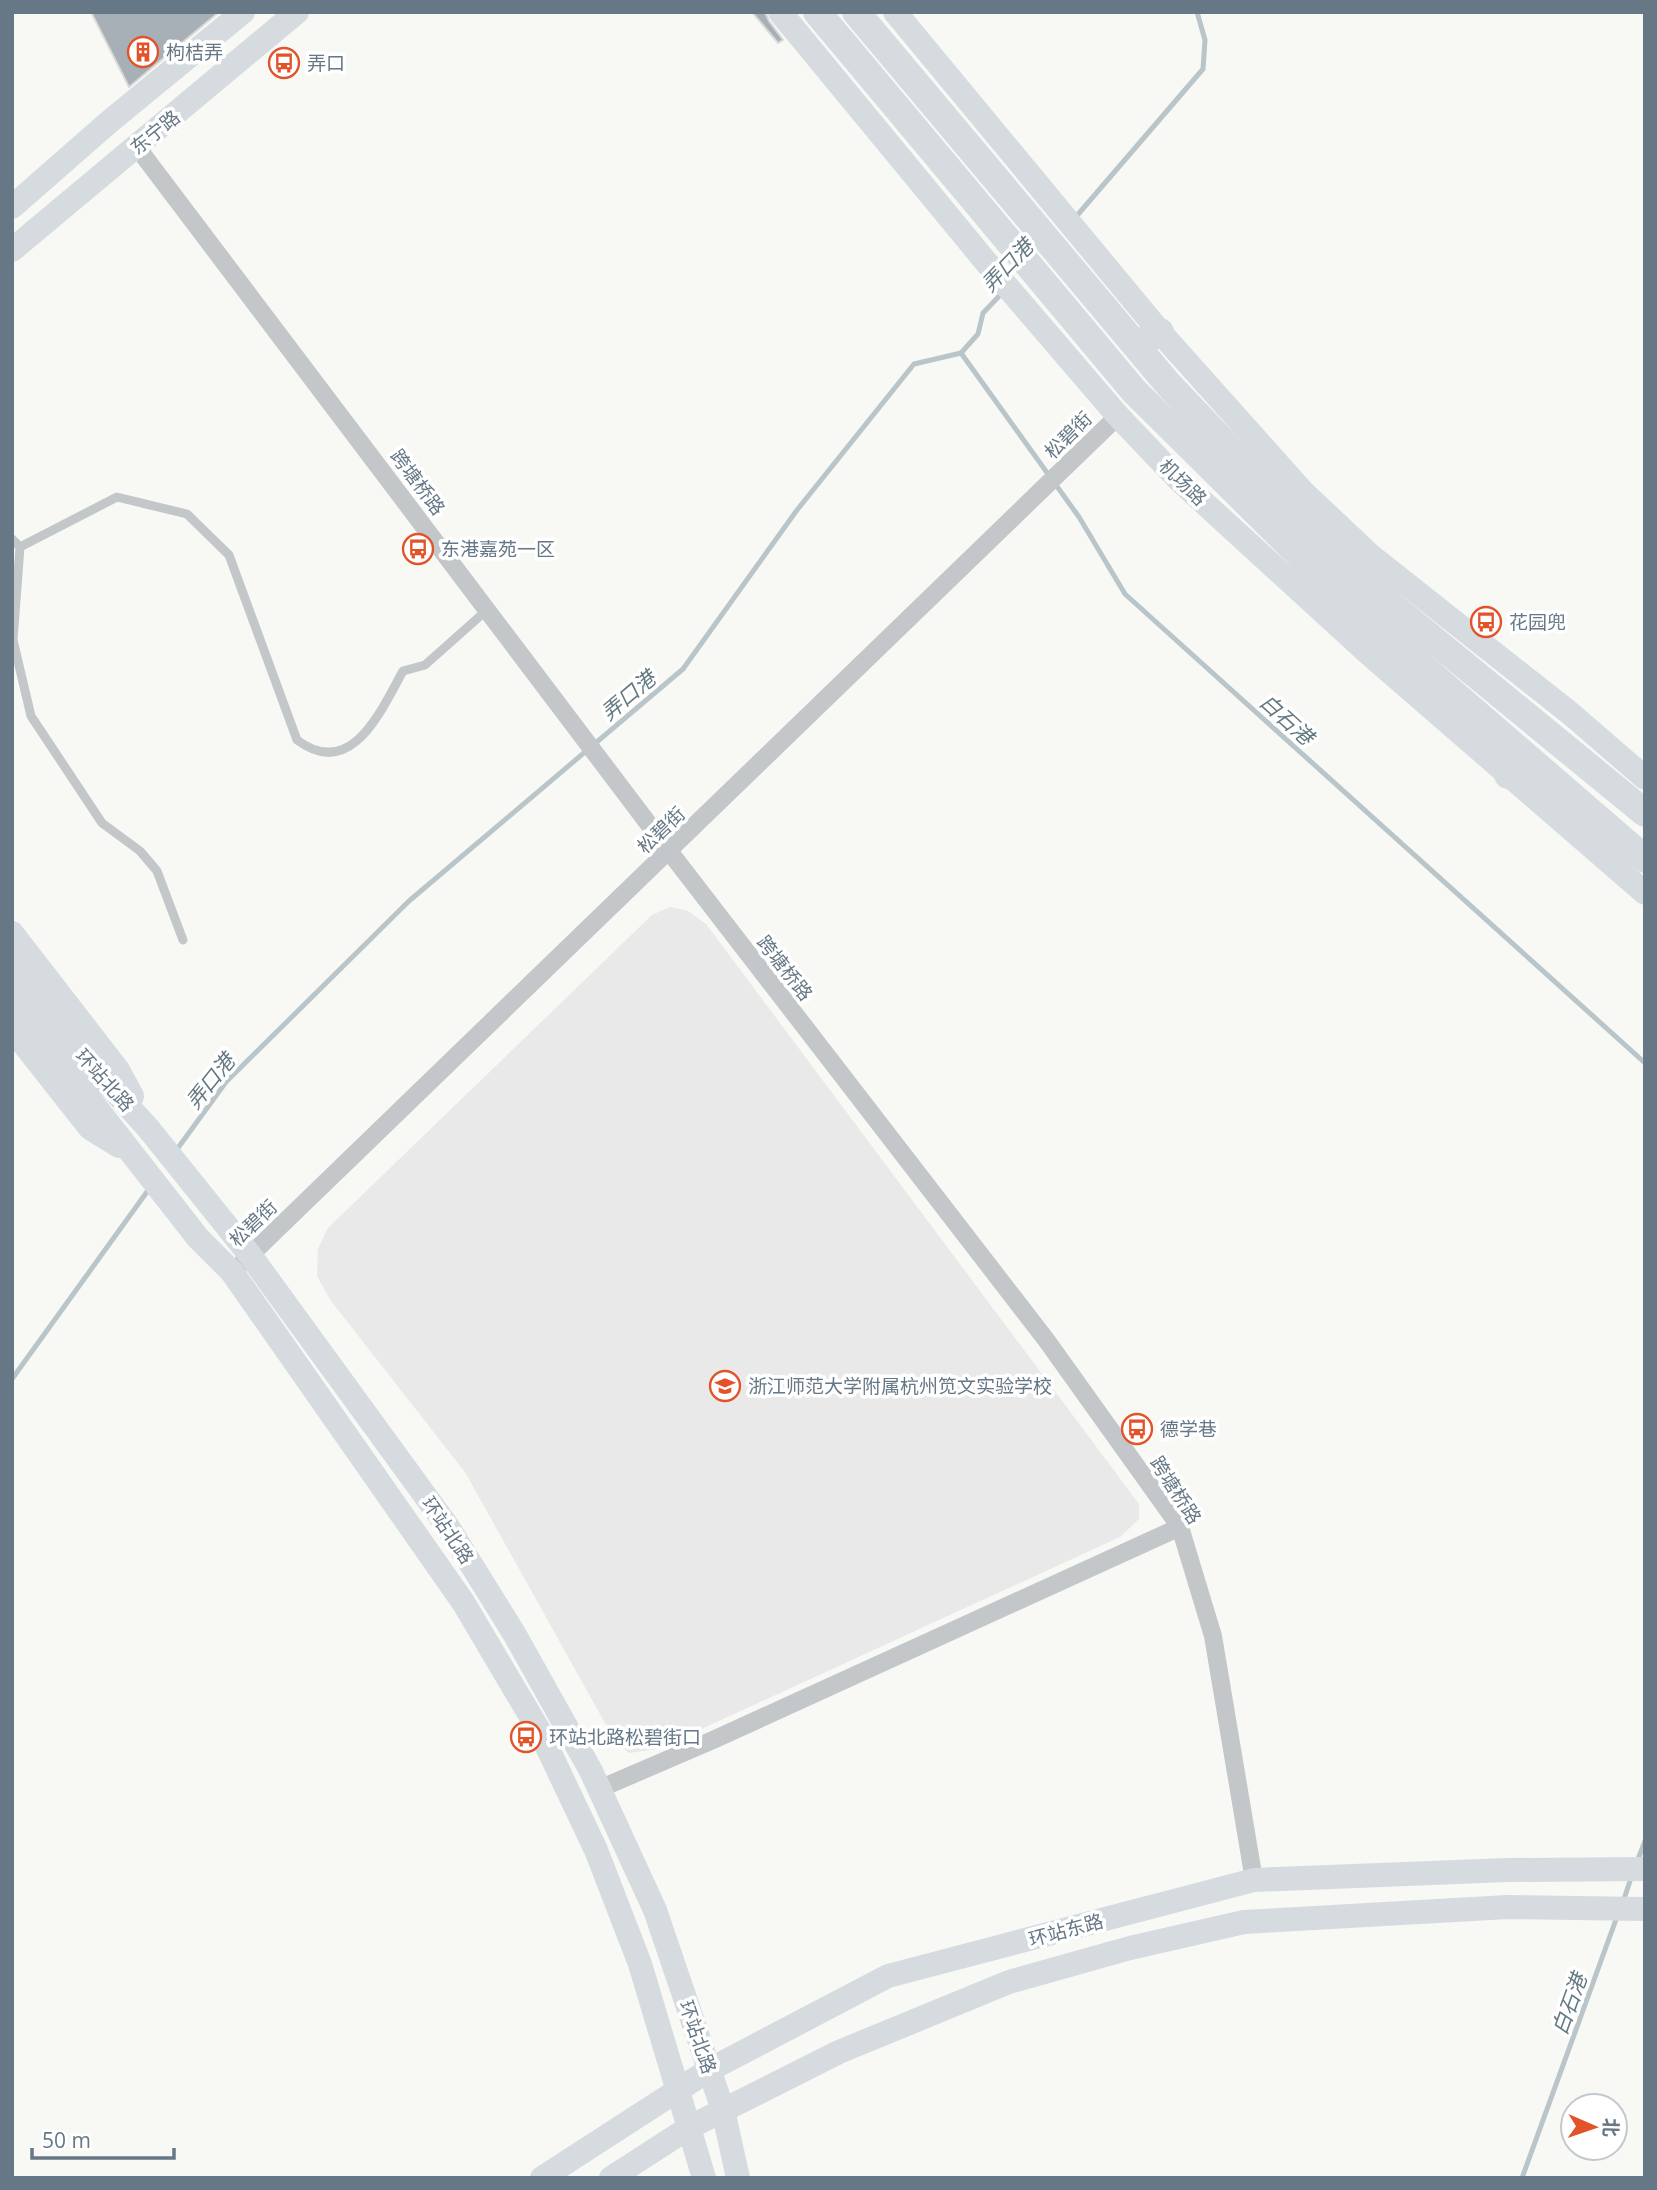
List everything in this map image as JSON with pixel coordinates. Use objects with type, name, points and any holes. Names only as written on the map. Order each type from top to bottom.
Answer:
[{"type":"main road","name":"东宁路","points":[[12,207],[109,122],[243,12]]},
{"type":"main road","name":"东宁路","points":[[12,250],[296,12]]},
{"type":"main road","name":"机场路","points":[[780,12],[986,262],[1118,416],[1179,480],[1368,653],[1645,859]]},
{"type":"main road","name":"机场路","points":[[817,12],[1134,391],[1645,893]]},
{"type":"main road","points":[[895,12],[1105,266],[1148,338],[1168,384],[1266,487],[1385,600],[1645,813]]},
{"type":"main road","points":[[871,18],[1083,285],[1148,338],[1371,556],[1571,714],[1645,778]]},
{"type":"main road","points":[[12,933],[118,1070],[148,1128]]},
{"type":"main road","name":"环站北路","points":[[12,966],[77,1050],[148,1128],[250,1255],[449,1527],[515,1636],[599,1789],[655,1910],[723,2110],[738,2178]]},
{"type":"main road","name":"环站北路","points":[[12,1000],[198,1238],[232,1272],[463,1602],[540,1732],[596,1850],[640,1964],[680,2090],[704,2178]]},
{"type":"main road","points":[[12,1029],[90,1128],[134,1156]]},
{"type":"main road","name":"环站东路","points":[[542,2178],[709,2070],[888,1976],[1254,1880],[1645,1869]]},
{"type":"main road","name":"环站东路","points":[[611,2178],[690,2127],[839,2052],[1009,1982],[1130,1948],[1244,1922],[1377,1913],[1532,1908],[1645,1909]]},
{"type":"street","name":"跨塘桥路","points":[[137,147],[669,851],[1047,1341],[1180,1527],[1213,1636],[1254,1880]]},
{"type":"street","name":"松碧街","points":[[232,1272],[1118,416]]},
{"type":"street","points":[[599,1789],[776,1712],[1180,1527]]},
{"type":"lane","points":[[20,547],[117,496],[187,514],[229,555],[297,740],[313,752],[328,753],[354,743],[369,729],[403,671],[425,665],[488,609]]},
{"type":"lane","points":[[12,539],[20,547],[13,640],[31,716],[102,823],[140,851],[157,871],[183,940]]},
{"type":"shaded area","name":"浙江师范大学附属杭州笕文实验学校","points":[[670,907],[688,911],[706,924],[1139,1504],[1139,1519],[1120,1537],[658,1749],[629,1753],[615,1741],[465,1472],[331,1301],[317,1276],[318,1249],[328,1228],[652,915]]},
{"type":"building","name":"枸桔弄","points":[[91,12],[219,12],[129,87]]},
{"type":"building","points":[[752,12],[765,12],[783,40],[778,43]]},
{"type":"waterway","name":"弄口港","points":[[1074,219],[1203,69],[1205,40],[1197,12]]},
{"type":"waterway","name":"弄口港","points":[[175,1152],[226,1082],[409,901],[683,669],[797,510],[914,364],[961,353],[978,334],[983,313],[1004,291]]},
{"type":"waterway","name":"白石港","points":[[961,353],[1079,517],[1125,594],[1645,1063]]},
{"type":"waterway","name":"弄口港","points":[[12,1379],[149,1189]]},
{"type":"waterway","name":"白石港","points":[[1637,1862],[1645,1841]]},
{"type":"waterway","name":"白石港","points":[[1623,1902],[1632,1875]]},
{"type":"waterway","name":"白石港","points":[[1522,2178],[1618,1914]]},
{"type":"place","name":"枸桔弄","points":[[143,52]]},
{"type":"place","name":"弄口","points":[[284,63]]},
{"type":"place","name":"东港嘉苑一区","points":[[418,549]]},
{"type":"place","name":"花园兜","points":[[1486,622]]},
{"type":"place","name":"浙江师范大学附属杭州笕文实验学校","points":[[725,1386]]},
{"type":"place","name":"德学巷","points":[[1137,1429]]},
{"type":"place","name":"环站北路松碧街口","points":[[526,1737]]}]
